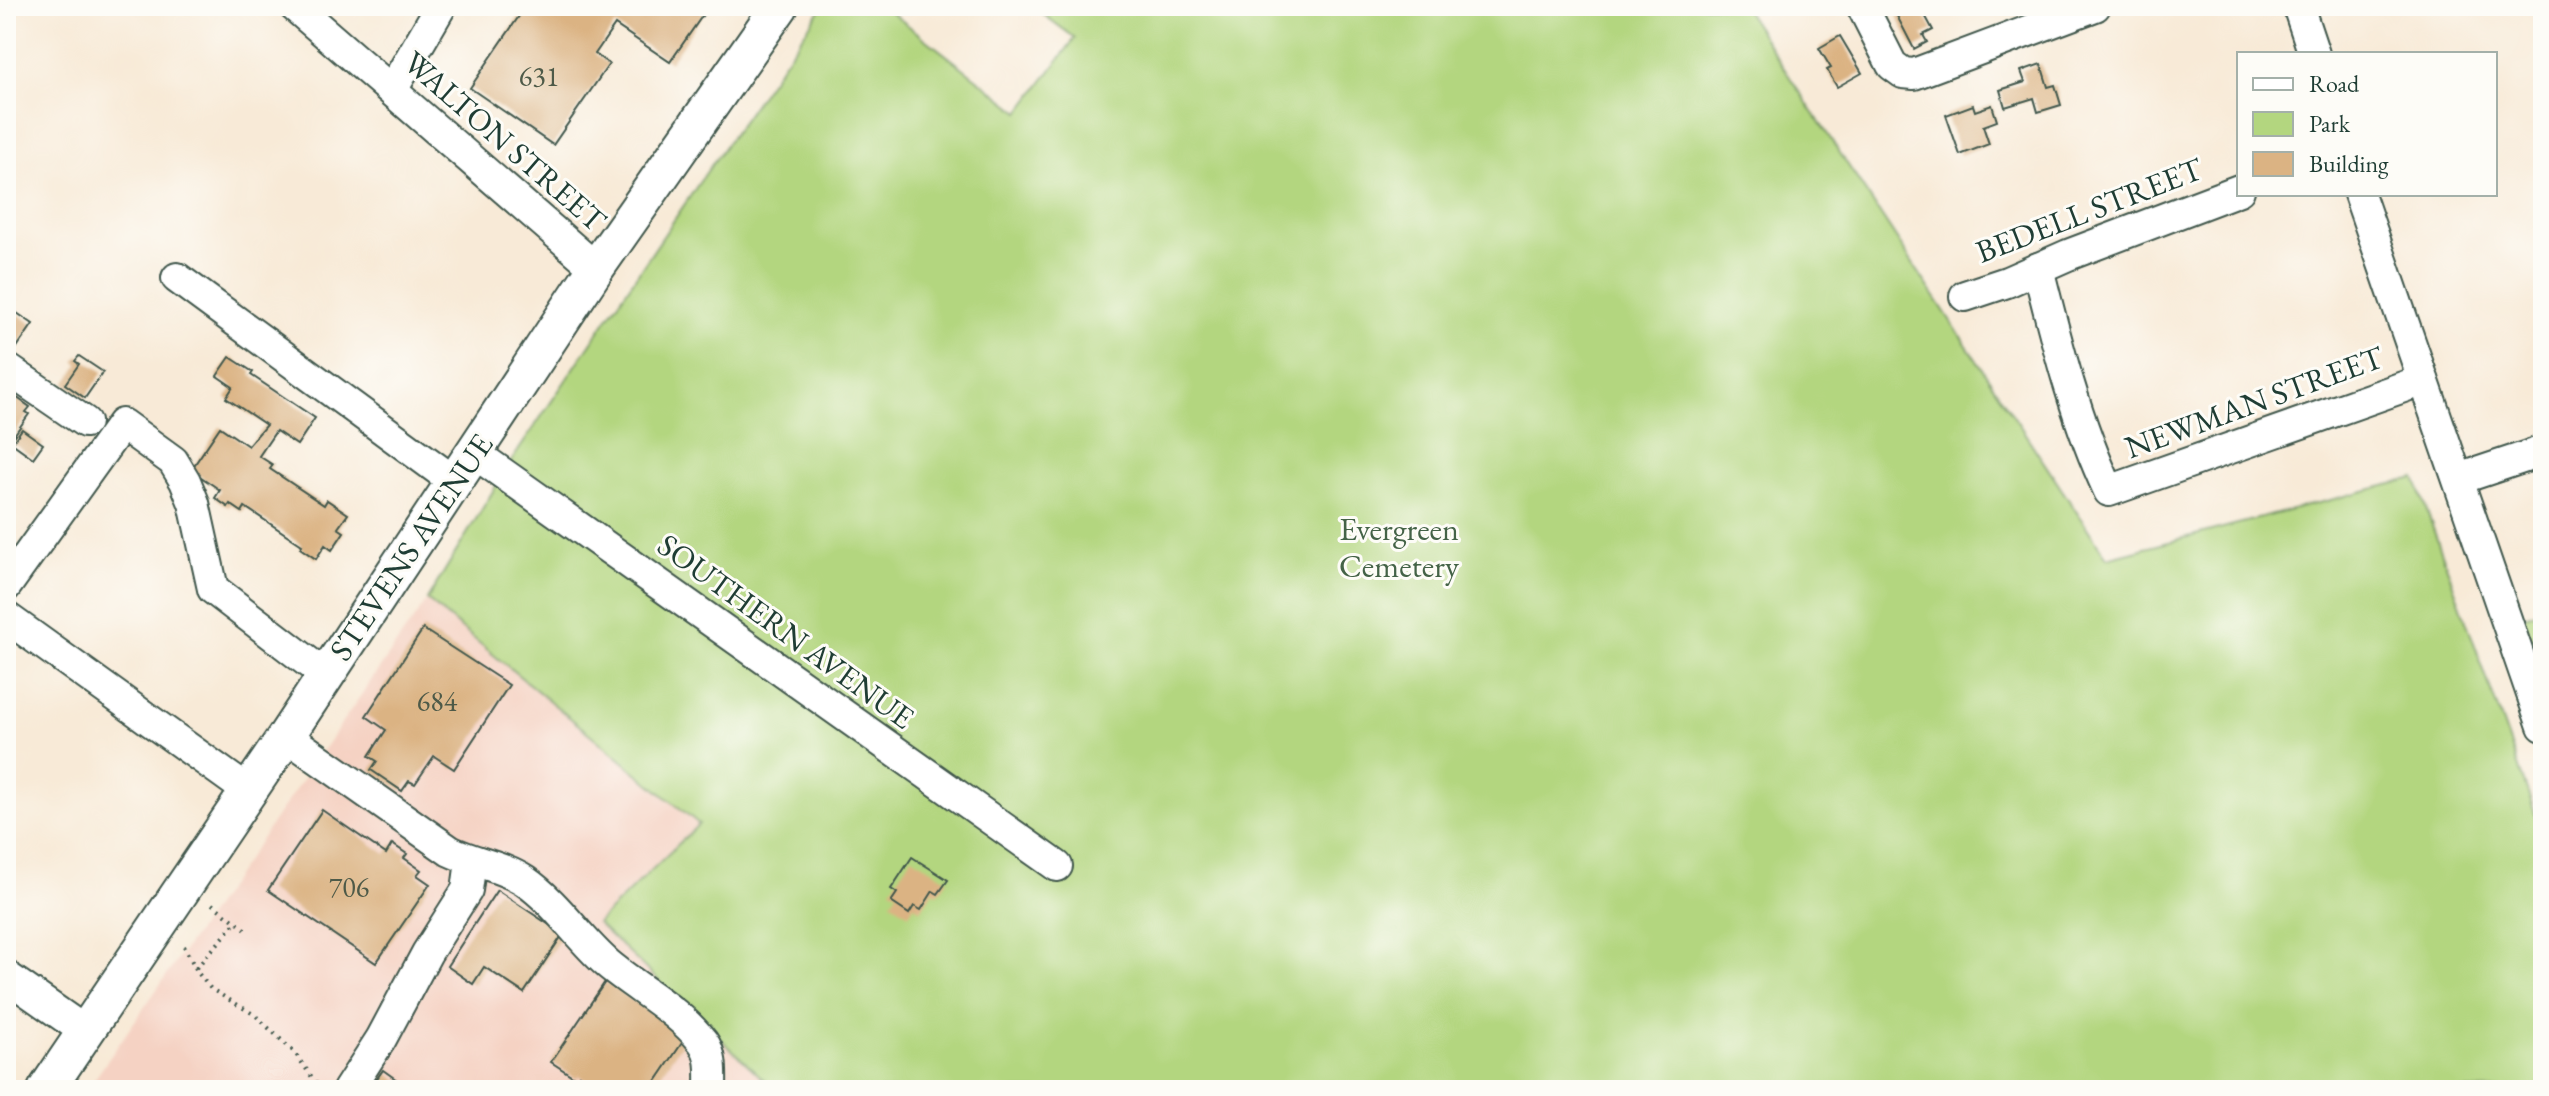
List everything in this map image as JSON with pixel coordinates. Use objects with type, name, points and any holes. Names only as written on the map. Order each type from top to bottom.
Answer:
[{"type":"main road","name":"STEVENS AVENUE","points":[[46,1090],[286,736],[596,268],[780,6]]},
{"type":"street","name":"WALTON STREET","points":[[294,6],[596,268]]},
{"type":"street","points":[[392,90],[441,6]]},
{"type":"street","points":[[1862,6],[1892,65],[1903,73],[1914,74],[2060,12],[2095,6]]},
{"type":"street","points":[[2298,6],[2313,52]]},
{"type":"street","name":"BEDELL STREET","points":[[1965,296],[2237,191]]},
{"type":"street","points":[[2360,196],[2543,726]]},
{"type":"street","name":"NEWMAN STREET","points":[[2038,268],[2079,416],[2109,491],[2423,380]]},
{"type":"street","name":"SOUTHERN AVENUE","points":[[177,278],[465,467],[1057,866]]},
{"type":"street","points":[[6,368],[85,422]]},
{"type":"street","points":[[6,586],[122,424],[173,461],[185,481],[194,503],[213,589],[325,675]]},
{"type":"street","points":[[2459,479],[2543,451]]},
{"type":"street","points":[[6,617],[248,791]]},
{"type":"street","points":[[286,736],[450,851],[522,880],[563,914],[607,963],[679,1017],[705,1045],[711,1066],[711,1090]]},
{"type":"street","points":[[348,1090],[467,890],[471,861]]},
{"type":"street","points":[[6,976],[86,1032]]},
{"type":"path","points":[[212,904],[247,930]]},
{"type":"path","points":[[196,968],[237,922]]},
{"type":"path","points":[[184,946],[211,989],[255,1015],[295,1053],[321,1090]]},
{"type":"shaded area","points":[[427,600],[699,824],[597,923],[775,1090],[87,1090]]},
{"type":"green space","name":"Evergreen Cemetery","points":[[823,6],[883,6],[1020,112],[1075,38],[1032,6],[1743,6],[2107,558],[2415,478],[2540,827],[2543,827],[2543,1090],[775,1090],[597,923],[699,824],[427,600],[510,463]]},
{"type":"green space","points":[[2543,610],[2543,690],[2518,618]]},
{"type":"building","points":[[526,6],[535,10],[538,6],[709,6],[670,62],[615,25],[595,54],[609,64],[553,145],[470,88]]},
{"type":"building","points":[[1920,6],[1933,30],[1923,35],[1927,42],[1914,49],[1897,16]]},
{"type":"building","points":[[1840,36],[1862,73],[1837,87],[1827,70],[1831,68],[1819,48]]},
{"type":"building","points":[[2041,64],[2048,87],[2055,85],[2061,105],[2038,112],[2034,98],[2005,107],[2000,90],[2025,82],[2021,71]]},
{"type":"building","points":[[1973,105],[1975,111],[1992,105],[1997,121],[1983,126],[1989,144],[1960,155],[1946,115]]},
{"type":"building","points":[[14,311],[33,324],[15,350],[6,344],[6,322]]},
{"type":"building","points":[[79,356],[103,372],[85,398],[65,384],[79,364],[75,361]]},
{"type":"building","points":[[230,357],[315,418],[297,445],[276,431],[259,456],[273,465],[270,469],[324,505],[327,500],[348,514],[338,528],[344,532],[332,550],[325,545],[316,559],[300,548],[302,545],[245,507],[242,512],[215,498],[220,490],[191,470],[220,427],[248,446],[266,425],[226,398],[233,387],[217,376]]},
{"type":"building","points":[[13,395],[30,407],[26,412],[29,414],[12,438],[6,433],[6,402]]},
{"type":"building","points":[[22,429],[43,444],[33,458],[12,443]]},
{"type":"building","points":[[423,629],[509,685],[454,769],[434,756],[415,784],[409,781],[402,791],[371,770],[377,761],[369,756],[386,730],[366,716]]},
{"type":"building","points":[[322,810],[386,854],[392,844],[407,854],[404,858],[421,870],[417,875],[430,884],[376,963],[268,890]]},
{"type":"building","points":[[912,857],[948,880],[938,894],[933,891],[921,910],[914,906],[909,914],[891,902],[897,893],[891,889]]},
{"type":"building","points":[[497,890],[563,934],[524,993],[484,967],[473,984],[447,966]]},
{"type":"building","points":[[605,982],[686,1037],[650,1090],[594,1090],[595,1086],[579,1075],[577,1079],[551,1062]]},
{"type":"building","points":[[383,1070],[411,1090],[369,1090]]}]
